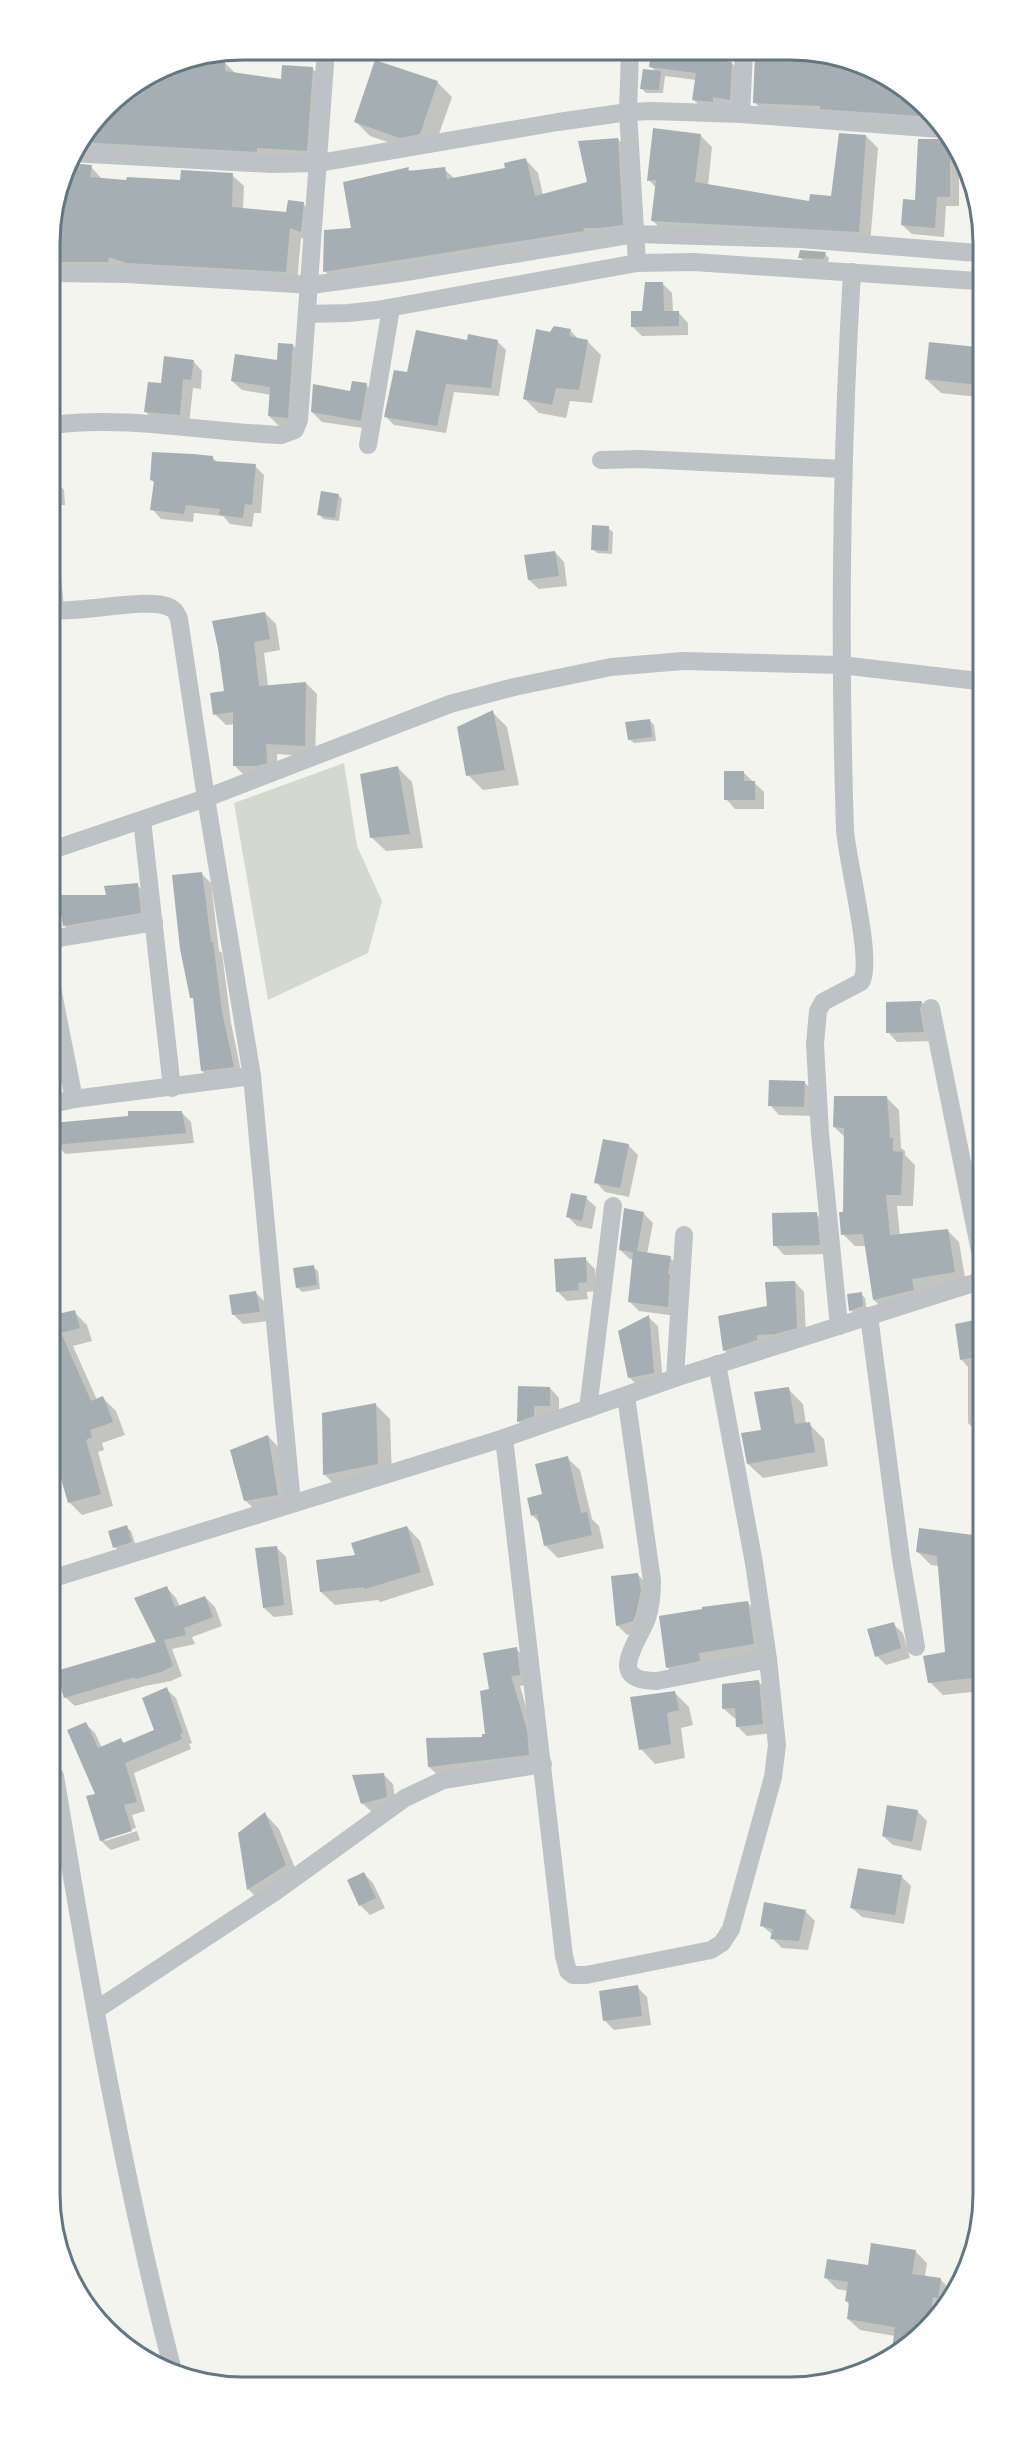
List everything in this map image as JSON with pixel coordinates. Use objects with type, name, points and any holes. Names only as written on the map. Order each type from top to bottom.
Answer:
[{"type":"street","points":[[60,424],[142,422],[269,435],[292,433],[299,420],[311,285],[325,60]]},
{"type":"street","points":[[630,60],[628,112],[637,264]]},
{"type":"street","points":[[741,114],[744,60]]},
{"type":"street","points":[[84,154],[260,164],[319,163],[628,112],[690,111],[933,128]]},
{"type":"street","points":[[60,273],[127,274],[311,285],[400,273],[635,234],[811,239],[973,253]]},
{"type":"street","points":[[308,314],[348,313],[391,308],[637,264],[694,262],[973,281]]},
{"type":"street","points":[[839,1326],[823,1166],[815,1044],[819,1007],[829,997],[861,982],[864,978],[866,961],[848,863],[841,665],[843,469],[852,272]]},
{"type":"street","points":[[368,445],[391,308]]},
{"type":"street","points":[[601,460],[640,459],[843,469]]},
{"type":"street","points":[[60,610],[153,604],[164,605],[176,612],[252,1076],[292,1503]]},
{"type":"street","points":[[60,847],[206,798],[450,704],[514,687],[611,667],[683,661],[841,665],[973,680]]},
{"type":"street","points":[[142,820],[172,1088]]},
{"type":"street","points":[[60,938],[154,922]]},
{"type":"street","points":[[931,1008],[973,1216]]},
{"type":"street","points":[[60,1028],[74,1099]]},
{"type":"street","points":[[60,1102],[252,1076]]},
{"type":"street","points":[[588,1409],[613,1206]]},
{"type":"street","points":[[675,1378],[684,1235]]},
{"type":"street","points":[[60,1576],[504,1438],[717,1364],[973,1283]]},
{"type":"street","points":[[869,1316],[901,1559],[916,1647]]},
{"type":"street","points":[[504,1438],[564,1956],[570,1974],[586,1975],[711,1950],[722,1943],[731,1929],[773,1777],[777,1745],[768,1659],[754,1563],[717,1364]]},
{"type":"street","points":[[626,1396],[652,1581],[649,1612],[629,1657],[628,1665],[631,1675],[642,1681],[657,1681],[768,1659]]},
{"type":"street","points":[[96,2010],[275,1892],[405,1798],[443,1780],[543,1764]]},
{"type":"street","points":[[60,1805],[137,2226],[171,2362]]},
{"type":"shaded area","points":[[344,763],[357,846],[382,901],[368,953],[268,1000],[234,803]]},
{"type":"building","points":[[375,60],[438,81],[420,134],[400,138],[354,122]]},
{"type":"building","points":[[650,60],[732,62],[730,100],[713,97],[713,102],[692,100],[696,73],[649,67]]},
{"type":"building","points":[[755,60],[790,60],[826,64],[871,79],[902,98],[923,116],[820,109],[820,106],[753,103]]},
{"type":"building","points":[[225,61],[225,71],[281,79],[282,65],[313,67],[307,151],[257,148],[257,152],[90,143],[105,122],[122,105],[151,84],[184,70]]},
{"type":"building","points":[[643,69],[661,71],[659,90],[640,89]]},
{"type":"building","points":[[653,128],[701,134],[695,182],[809,201],[810,194],[831,196],[839,133],[866,135],[859,232],[651,221],[656,180],[647,181]]},
{"type":"building","points":[[618,138],[623,225],[583,228],[584,231],[323,272],[324,230],[351,228],[343,182],[409,167],[408,171],[445,167],[447,179],[505,168],[504,163],[526,158],[535,196],[587,182],[578,141]]},
{"type":"building","points":[[918,139],[941,139],[950,153],[950,197],[937,197],[935,228],[901,225],[903,199],[915,200]]},
{"type":"building","points":[[78,164],[92,165],[90,177],[126,180],[127,177],[180,180],[181,170],[233,173],[232,207],[286,212],[288,200],[304,202],[301,232],[290,228],[286,272],[126,263],[109,257],[108,262],[60,262],[60,231],[66,195]]},
{"type":"building","points":[[800,250],[826,252],[824,259],[798,258]]},
{"type":"building","points":[[645,282],[663,282],[664,311],[679,311],[679,326],[631,327],[631,311],[642,311]]},
{"type":"building","points":[[554,326],[571,329],[569,336],[588,340],[579,390],[556,388],[552,405],[523,399],[536,329],[550,332]]},
{"type":"building","points":[[416,330],[467,340],[468,334],[498,340],[491,388],[446,384],[437,426],[384,417],[394,370],[407,372]]},
{"type":"building","points":[[929,342],[973,347],[973,384],[925,379]]},
{"type":"building","points":[[278,343],[293,344],[288,418],[268,416],[270,387],[231,381],[235,354],[277,360]]},
{"type":"building","points":[[164,356],[194,360],[191,380],[183,379],[180,415],[144,412],[148,382],[161,383]]},
{"type":"building","points":[[352,381],[367,383],[361,421],[311,412],[313,384],[350,391]]},
{"type":"building","points":[[152,452],[213,456],[213,461],[256,464],[252,505],[245,504],[243,518],[219,515],[220,509],[186,505],[184,514],[150,510],[154,481],[150,480]]},
{"type":"building","points":[[321,491],[339,494],[335,518],[317,515]]},
{"type":"building","points":[[592,525],[609,526],[608,551],[591,550]]},
{"type":"building","points":[[555,551],[559,576],[528,580],[524,555]]},
{"type":"building","points":[[265,612],[270,639],[254,642],[259,686],[306,682],[305,746],[266,744],[267,763],[257,766],[233,766],[233,712],[213,715],[210,693],[224,691],[212,621]]},
{"type":"building","points":[[493,710],[505,770],[466,776],[457,727]]},
{"type":"building","points":[[650,719],[652,737],[628,740],[625,722]]},
{"type":"building","points":[[398,766],[410,834],[370,838],[360,774]]},
{"type":"building","points":[[724,771],[744,771],[744,781],[755,781],[755,800],[724,800]]},
{"type":"building","points":[[202,872],[222,1012],[234,1067],[201,1071],[193,998],[190,998],[180,949],[172,875]]},
{"type":"building","points":[[138,883],[141,913],[63,926],[60,895],[106,895],[104,886]]},
{"type":"building","points":[[922,1001],[920,1010],[924,1032],[886,1033],[886,1002]]},
{"type":"building","points":[[769,1080],[805,1081],[804,1107],[768,1106]]},
{"type":"building","points":[[834,1096],[887,1096],[893,1151],[903,1152],[901,1195],[886,1195],[890,1235],[948,1229],[955,1272],[912,1279],[914,1290],[873,1300],[863,1234],[841,1235],[839,1212],[843,1212],[844,1128],[833,1127]]},
{"type":"building","points":[[128,1111],[182,1111],[186,1133],[60,1144],[60,1122],[128,1116]]},
{"type":"building","points":[[603,1139],[629,1144],[620,1188],[594,1183]]},
{"type":"building","points":[[571,1193],[587,1196],[582,1221],[566,1217]]},
{"type":"building","points":[[624,1208],[644,1212],[637,1251],[671,1256],[668,1274],[670,1274],[668,1307],[628,1302],[633,1252],[619,1250]]},
{"type":"building","points":[[817,1212],[820,1245],[773,1246],[772,1213]]},
{"type":"building","points":[[586,1257],[587,1282],[578,1283],[579,1290],[556,1292],[554,1259]]},
{"type":"building","points":[[314,1265],[317,1285],[296,1288],[293,1268]]},
{"type":"building","points":[[795,1281],[797,1328],[775,1334],[757,1335],[757,1340],[723,1351],[718,1316],[767,1306],[765,1282]]},
{"type":"building","points":[[256,1291],[260,1312],[232,1315],[229,1295]]},
{"type":"building","points":[[862,1292],[863,1306],[849,1311],[847,1294]]},
{"type":"building","points":[[75,1310],[80,1328],[61,1333],[91,1401],[103,1396],[113,1422],[90,1430],[92,1437],[86,1440],[101,1494],[68,1503],[60,1475],[60,1313]]},
{"type":"building","points":[[649,1315],[654,1373],[628,1378],[618,1331]]},
{"type":"building","points":[[973,1320],[973,1358],[960,1360],[955,1324]]},
{"type":"building","points":[[518,1386],[550,1387],[550,1406],[534,1406],[534,1416],[517,1422]]},
{"type":"building","points":[[789,1387],[795,1424],[810,1422],[815,1452],[747,1464],[741,1433],[761,1430],[754,1392]]},
{"type":"building","points":[[376,1403],[378,1464],[323,1475],[322,1413]]},
{"type":"building","points":[[268,1435],[278,1495],[244,1501],[230,1450]]},
{"type":"building","points":[[568,1456],[581,1513],[587,1512],[592,1535],[544,1546],[537,1514],[531,1516],[527,1498],[542,1494],[535,1464]]},
{"type":"building","points":[[127,1525],[132,1542],[113,1548],[108,1531]]},
{"type":"building","points":[[407,1526],[421,1572],[365,1589],[364,1587],[320,1592],[316,1560],[355,1555],[351,1543]]},
{"type":"building","points":[[919,1528],[973,1535],[973,1678],[928,1683],[923,1656],[945,1652],[937,1556],[916,1552]]},
{"type":"building","points":[[277,1546],[284,1605],[263,1608],[255,1548]]},
{"type":"building","points":[[638,1573],[641,1590],[636,1614],[633,1621],[616,1626],[611,1576]]},
{"type":"building","points":[[167,1586],[175,1607],[205,1596],[213,1617],[184,1628],[186,1635],[164,1640],[173,1666],[161,1672],[135,1679],[135,1677],[64,1698],[60,1684],[60,1670],[156,1642],[134,1598]]},
{"type":"building","points":[[748,1601],[754,1644],[699,1653],[700,1661],[666,1668],[659,1616]]},
{"type":"building","points":[[894,1622],[901,1648],[875,1657],[867,1629]]},
{"type":"building","points":[[517,1647],[520,1675],[511,1676],[527,1730],[529,1755],[428,1767],[426,1738],[482,1737],[482,1734],[485,1734],[480,1691],[489,1689],[483,1653]]},
{"type":"building","points":[[759,1680],[763,1724],[736,1727],[735,1708],[722,1709],[722,1684]]},
{"type":"building","points":[[167,1687],[183,1733],[180,1734],[182,1739],[125,1763],[137,1802],[124,1805],[132,1831],[100,1841],[86,1796],[95,1794],[67,1730],[86,1722],[98,1748],[121,1738],[123,1743],[154,1730],[142,1698]]},
{"type":"building","points":[[675,1691],[679,1710],[667,1713],[671,1744],[639,1750],[630,1697]]},
{"type":"building","points":[[384,1773],[387,1797],[361,1804],[352,1775]]},
{"type":"building","points":[[887,1805],[918,1810],[912,1842],[882,1836]]},
{"type":"building","points":[[265,1812],[286,1865],[247,1890],[238,1833]]},
{"type":"building","points":[[858,1868],[902,1875],[895,1915],[850,1908]]},
{"type":"building","points":[[364,1872],[376,1898],[359,1906],[347,1880]]},
{"type":"building","points":[[764,1902],[806,1910],[799,1941],[770,1939],[773,1929],[760,1926]]},
{"type":"building","points":[[638,1985],[642,2016],[603,2021],[599,1991]]},
{"type":"building","points":[[871,2243],[916,2250],[912,2274],[941,2278],[938,2298],[933,2297],[931,2311],[911,2332],[893,2346],[895,2327],[847,2319],[849,2302],[845,2301],[848,2282],[824,2278],[827,2259],[868,2265]]}]
